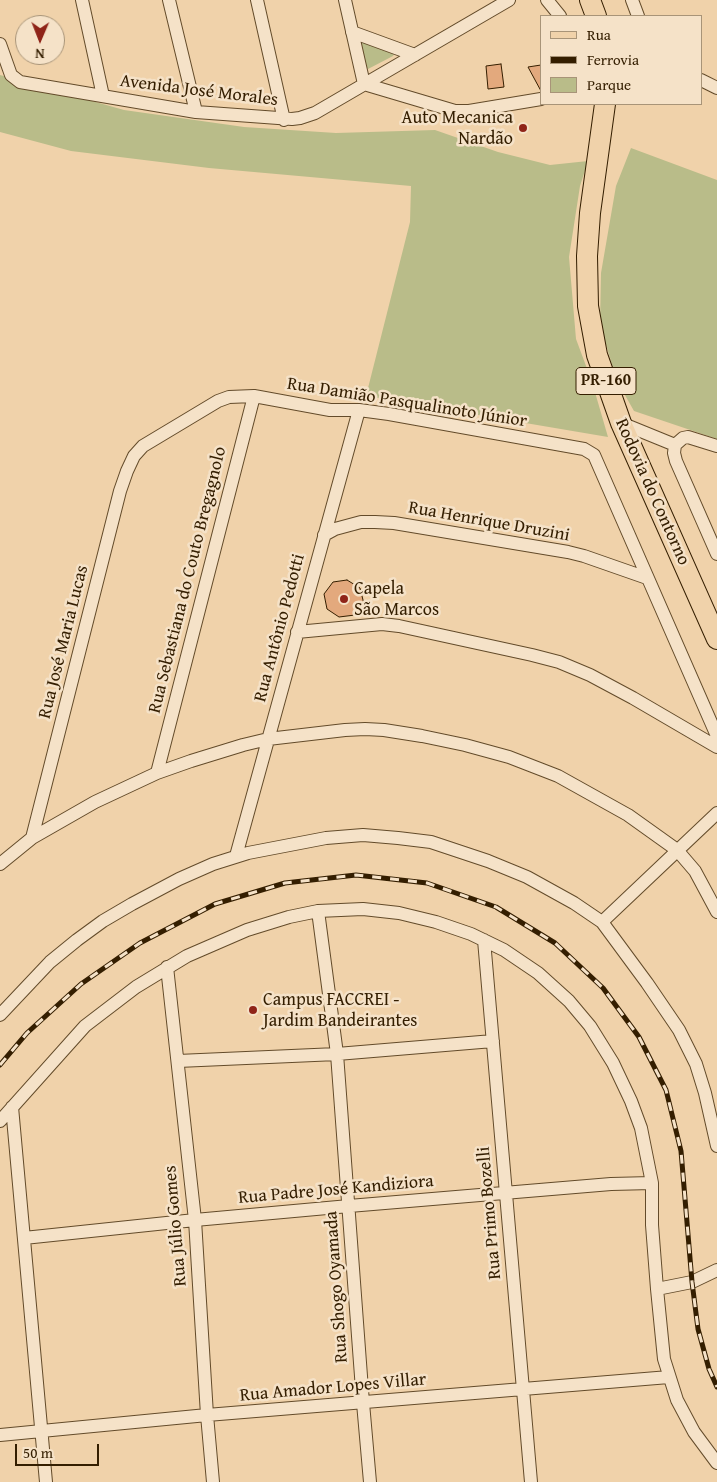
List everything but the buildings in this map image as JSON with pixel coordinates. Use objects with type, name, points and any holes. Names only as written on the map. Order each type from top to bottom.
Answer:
[{"type":"main road","points":[[590,0],[596,15]]},
{"type":"main road","name":"Rodovia do Contorno","points":[[605,105],[586,256],[588,306],[597,355],[621,423],[717,639]]},
{"type":"street","points":[[82,0],[103,96]]},
{"type":"street","points":[[169,0],[196,112]]},
{"type":"street","points":[[257,0],[284,120]]},
{"type":"street","points":[[345,0],[364,84],[455,111],[470,111],[540,99]]},
{"type":"street","name":"Avenida José Morales","points":[[0,44],[11,74],[18,81],[196,112],[292,120],[308,116],[509,0]]},
{"type":"street","points":[[547,0],[559,15]]},
{"type":"street","points":[[632,0],[638,15]]},
{"type":"street","points":[[352,32],[414,55]]},
{"type":"street","points":[[702,80],[717,88]]},
{"type":"street","name":"Rua Damião Pasqualinoto Júnior","points":[[134,456],[143,446],[229,396],[254,396],[330,410],[359,410],[584,449],[594,455],[717,736]]},
{"type":"street","name":"Rua Sebastiana do Couto Bregagnolo","points":[[157,773],[254,396]]},
{"type":"street","name":"Rua Antônio Pedotti","points":[[236,856],[359,410]]},
{"type":"street","points":[[621,423],[674,444]]},
{"type":"street","points":[[674,444],[688,437],[717,446]]},
{"type":"street","points":[[674,444],[676,461],[716,550]]},
{"type":"street","name":"Rua José Maria Lucas","points":[[32,838],[120,491],[134,456]]},
{"type":"street","name":"Rua Henrique Druzini","points":[[324,535],[335,529],[361,522],[394,523],[568,552],[647,578]]},
{"type":"street","points":[[298,632],[382,624],[532,654],[559,662],[590,675],[634,698],[717,747]]},
{"type":"street","points":[[0,864],[32,838],[95,802],[157,773],[268,739],[365,729],[384,730],[422,736],[492,752],[558,776],[628,815],[678,850],[695,871],[717,912]]},
{"type":"street","points":[[602,922],[717,814]]},
{"type":"street","points":[[0,1015],[50,962],[103,921],[132,904],[213,864],[236,856],[326,838],[363,835],[431,842],[488,861],[527,877],[602,922],[680,1030],[696,1064],[705,1093],[717,1146]]},
{"type":"street","points":[[0,1120],[85,1026],[136,987],[167,967],[186,956],[247,930],[289,917],[318,911],[363,909],[399,913],[436,922],[484,940],[504,950],[538,973],[569,1001],[590,1026],[613,1063],[631,1101],[641,1128],[652,1183],[652,1226],[656,1289],[664,1359],[677,1400],[694,1432],[717,1463]]},
{"type":"street","name":"Rua Shogo Oyamada","points":[[318,911],[337,1054],[370,1482]]},
{"type":"street","name":"Rua Primo Bozelli","points":[[484,940],[531,1482]]},
{"type":"street","name":"Rua Júlio Gomes","points":[[167,967],[195,1220],[213,1482]]},
{"type":"street","points":[[178,1061],[337,1054],[493,1041]]},
{"type":"street","points":[[12,1107],[46,1482]]},
{"type":"street","name":"Rua Padre José Kandiziora","points":[[24,1238],[349,1206],[611,1184],[652,1183]]},
{"type":"street","points":[[656,1289],[692,1282],[717,1270]]},
{"type":"street","name":"Rua Amador Lopes Villar","points":[[0,1435],[669,1377]]},
{"type":"green space","points":[[363,41],[394,54],[368,69],[365,65],[361,42]]},
{"type":"green space","points":[[0,75],[124,110],[244,127],[336,133],[435,130],[498,152],[550,165],[588,161],[580,186],[569,257],[576,339],[592,382],[608,437],[366,396],[410,222],[411,186],[209,168],[71,151],[0,132]]},
{"type":"green space","points":[[631,148],[717,180],[717,439],[634,411],[617,381],[600,325],[601,273],[616,186]]},
{"type":"railway","points":[[0,1065],[27,1033],[81,984],[140,943],[215,904],[285,883],[356,875],[427,883],[496,907],[555,943],[603,988],[639,1037],[666,1090],[681,1151],[692,1282],[698,1329],[709,1369],[717,1387]]},
{"type":"place","name":"Auto Mecanica Nardão","points":[[523,128]]},
{"type":"place","name":"Capela São Marcos","points":[[344,599]]},
{"type":"place","name":"Campus FACCREI - Jardim Bandeirantes","points":[[253,1010]]}]
